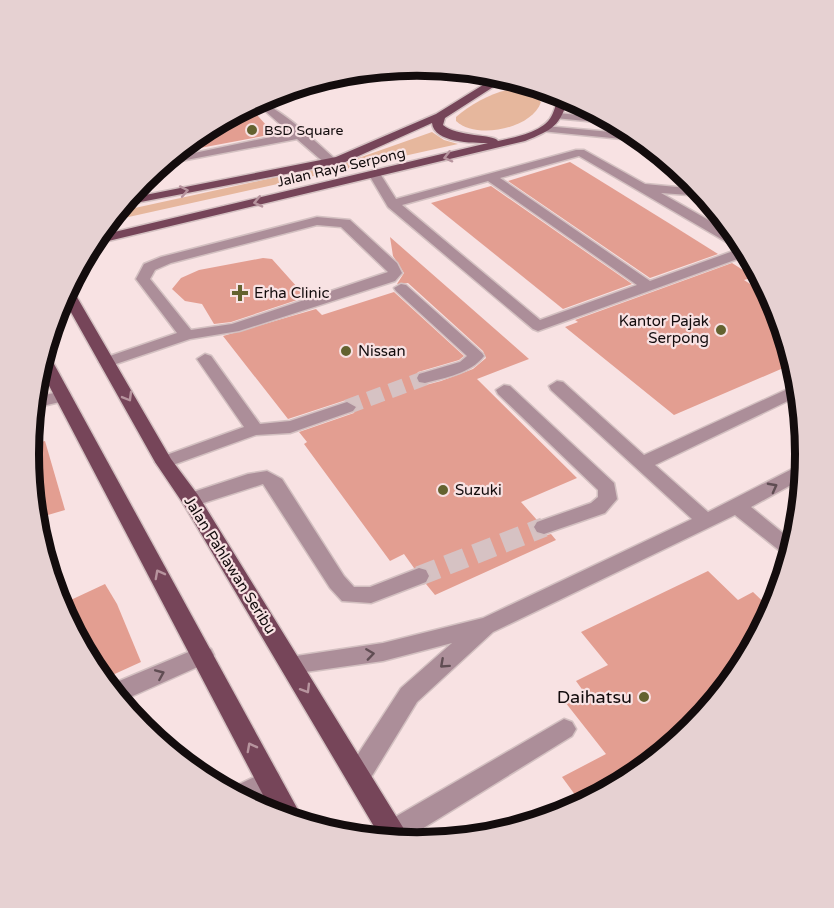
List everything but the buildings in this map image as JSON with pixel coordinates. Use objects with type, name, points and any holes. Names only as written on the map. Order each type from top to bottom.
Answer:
[{"type":"main road","name":"Jalan Raya Serpong","points":[[138,200],[331,162],[361,152],[440,116],[493,84]]},
{"type":"main road","points":[[558,116],[559,104]]},
{"type":"main road","points":[[440,116],[437,126],[452,136],[477,140],[521,139]]},
{"type":"main road","name":"Jalan Raya Serpong","points":[[107,238],[521,139],[545,129],[558,116]]},
{"type":"main road","name":"Jalan Pahlawan Seribu","points":[[72,301],[164,462],[191,500],[390,831]]},
{"type":"main road","points":[[49,369],[283,807]]},
{"type":"street","points":[[266,108],[331,162]]},
{"type":"street","points":[[558,116],[593,120]]},
{"type":"street","points":[[545,129],[621,136]]},
{"type":"street","points":[[180,160],[298,135]]},
{"type":"street","points":[[393,204],[580,152],[637,187],[725,236]]},
{"type":"street","points":[[375,175],[393,204],[538,326],[737,254]]},
{"type":"street","points":[[490,177],[648,286]]},
{"type":"street","points":[[637,187],[689,192]]},
{"type":"street","points":[[107,362],[187,335],[234,328],[390,278],[395,273],[392,266],[345,223],[330,220],[317,221],[166,260],[149,267],[143,279],[187,335]]},
{"type":"street","points":[[401,288],[476,356],[466,365],[426,378]]},
{"type":"street","points":[[205,359],[255,429]]},
{"type":"street","points":[[557,386],[643,463],[700,524]]},
{"type":"street","points":[[504,390],[607,488],[608,498],[598,508],[544,527]]},
{"type":"street","points":[[643,463],[790,393]]},
{"type":"street","points":[[43,401],[63,396]]},
{"type":"street","points":[[164,462],[255,429],[269,431],[297,426],[347,407]]},
{"type":"street","points":[[291,665],[383,652],[488,625],[737,506],[794,475]]},
{"type":"street","points":[[191,500],[255,478],[267,477],[275,484],[337,582],[349,595],[371,595],[420,576]]},
{"type":"street","points":[[737,506],[784,545]]},
{"type":"street","points":[[358,776],[409,695],[488,625]]},
{"type":"street","points":[[122,690],[203,656]]},
{"type":"street","points":[[400,831],[564,729]]},
{"type":"street","points":[[246,791],[269,781]]},
{"type":"shaded area","points":[[507,90],[524,92],[531,94],[541,102],[536,111],[527,119],[503,129],[476,130],[456,121],[456,117],[493,94]]},
{"type":"shaded area","points":[[432,132],[444,140],[458,144],[122,219],[130,209],[350,161]]},
{"type":"tunnel","points":[[347,407],[425,378]]},
{"type":"tunnel","points":[[419,576],[544,527]]},
{"type":"place","name":"BSD Square","points":[[252,130]]},
{"type":"place","name":"Erha Clinic","points":[[240,293]]},
{"type":"place","name":"Kantor Pajak Serpong","points":[[721,330]]},
{"type":"place","name":"Nissan","points":[[346,351]]},
{"type":"place","name":"Suzuki","points":[[443,490]]},
{"type":"place","name":"Daihatsu","points":[[644,697]]}]
